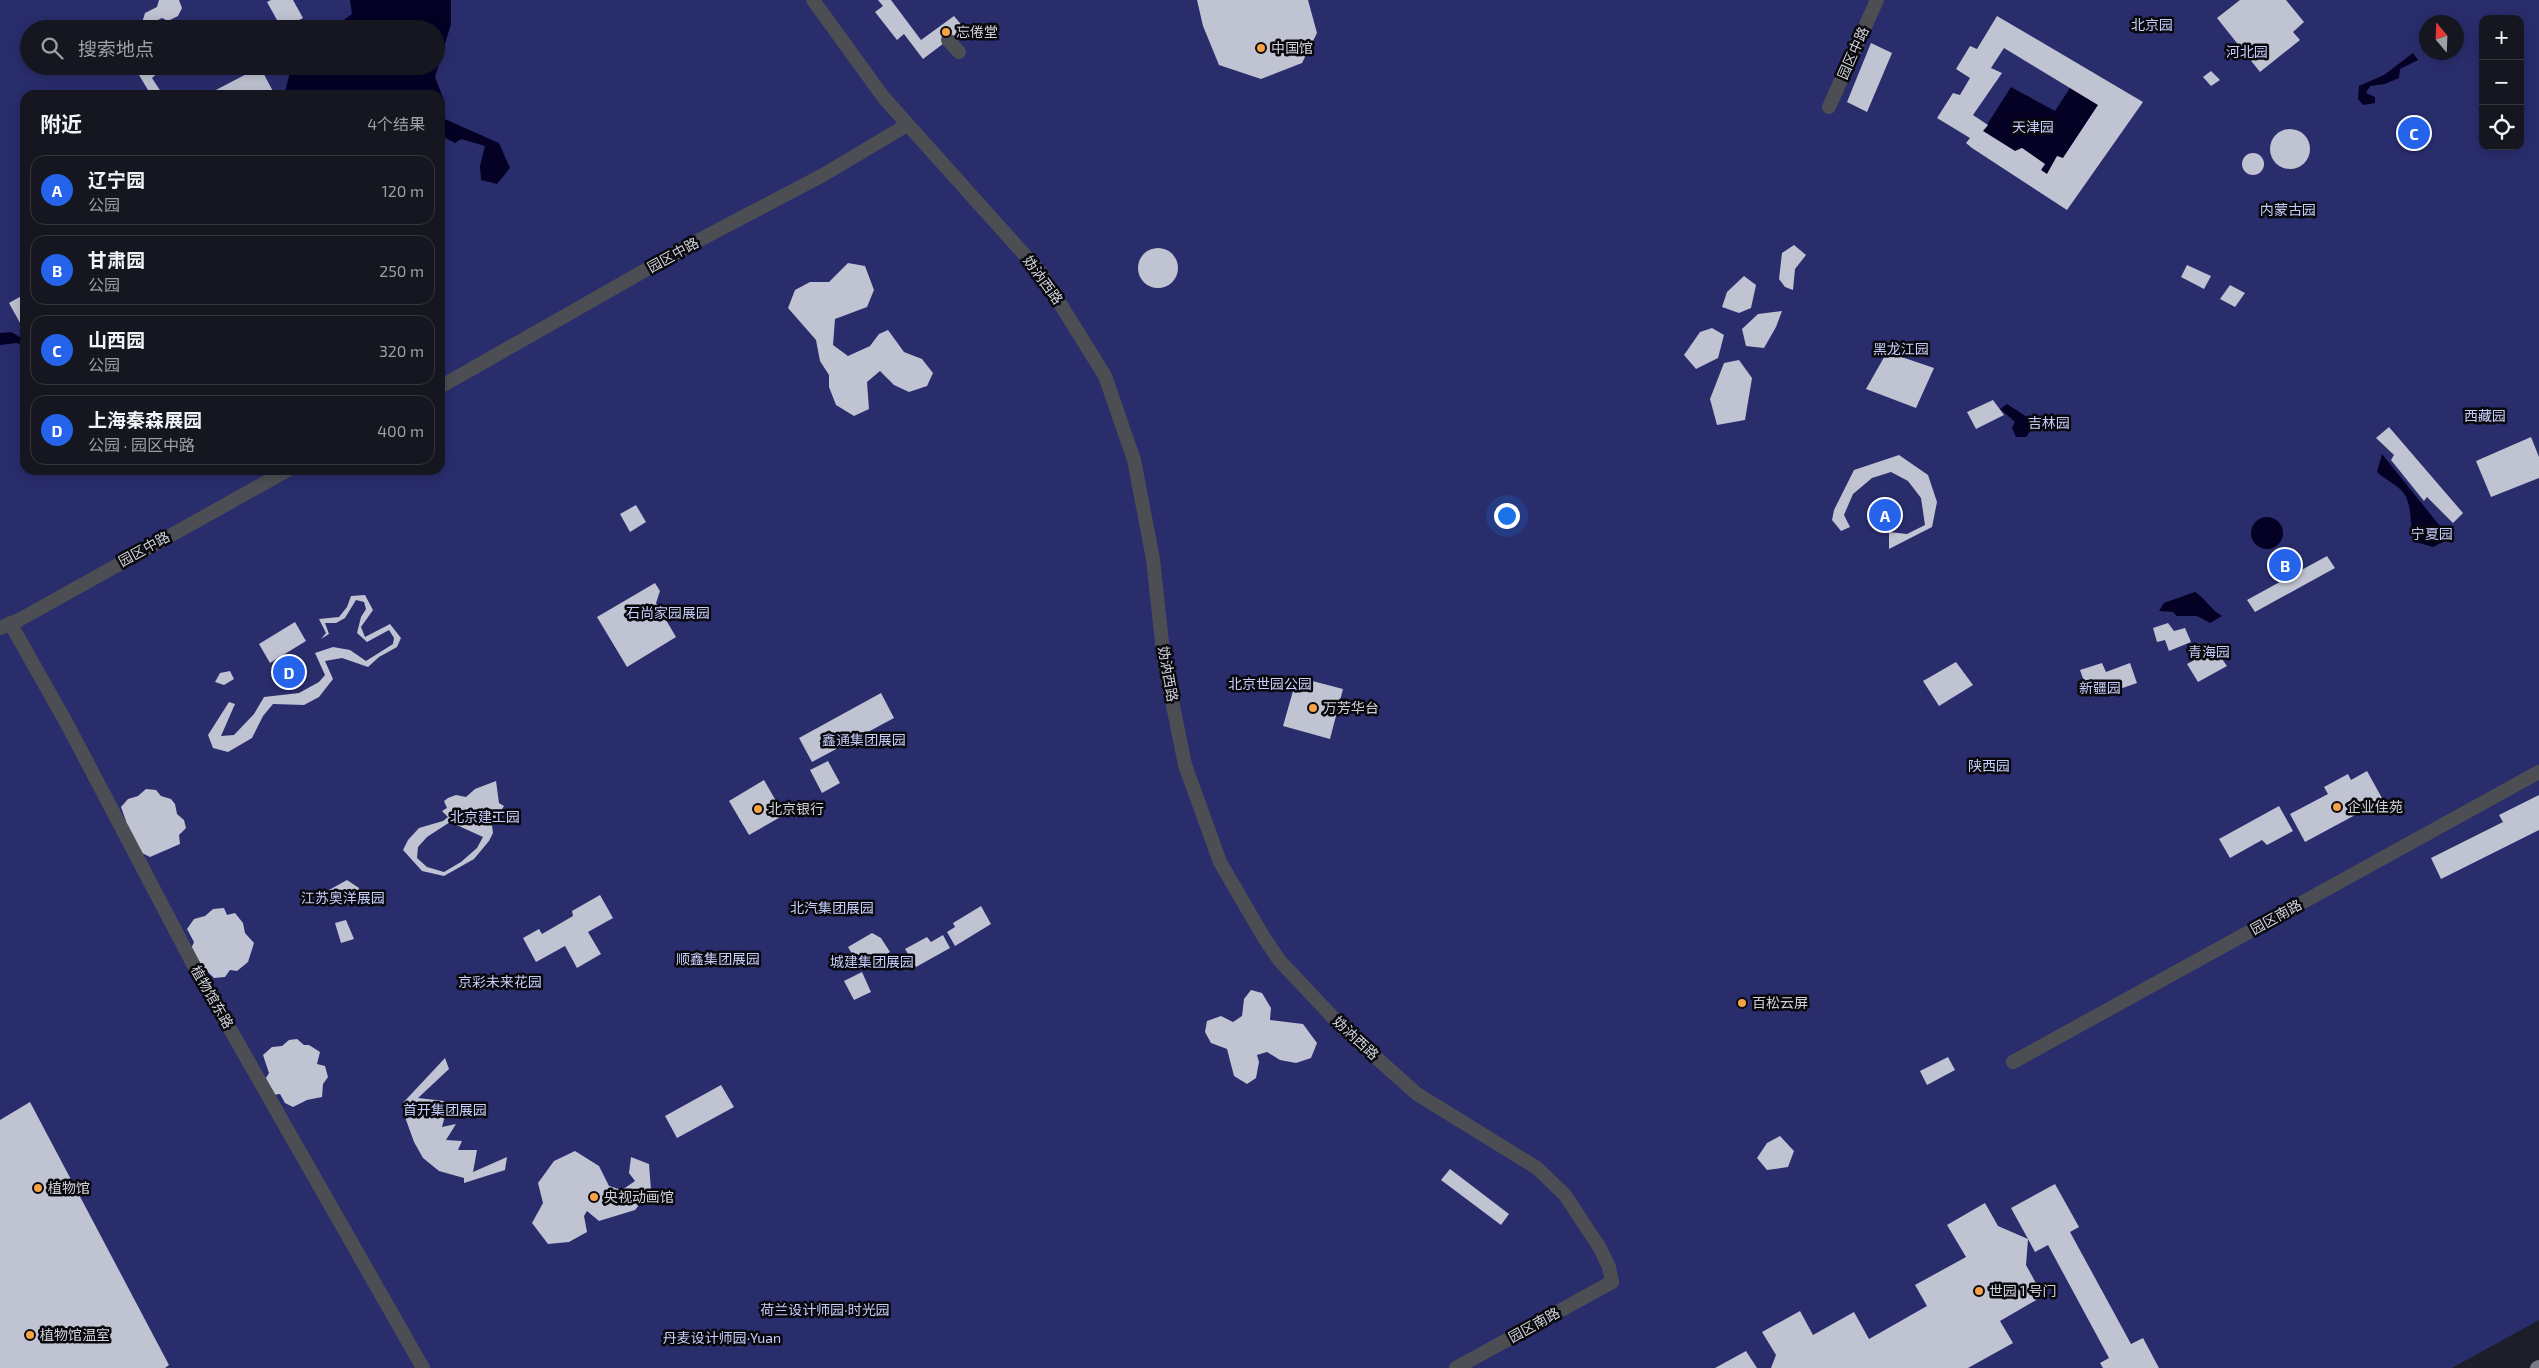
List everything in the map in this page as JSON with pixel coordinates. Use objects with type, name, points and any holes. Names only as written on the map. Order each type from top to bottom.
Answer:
[{"type":"street","name":"妫汭西路","points":[[813,0],[884,98],[1041,273],[1105,376],[1134,460],[1153,559],[1164,660],[1184,765],[1220,862],[1263,936],[1279,960],[1342,1027],[1417,1094],[1537,1168],[1565,1195],[1600,1248],[1609,1267],[1612,1282]]},
{"type":"street","name":"园区中路","points":[[1829,107],[1877,0]]},
{"type":"street","points":[[948,40],[959,52]]},
{"type":"street","name":"园区中路","points":[[445,384],[686,247],[823,174],[907,125]]},
{"type":"street","name":"园区中路","points":[[5,625],[19,620],[279,475]]},
{"type":"street","name":"植物馆东路","points":[[5,625],[66,722],[193,964],[423,1368]]},
{"type":"street","name":"园区南路","points":[[2013,1062],[2539,772]]},
{"type":"street","name":"园区南路","points":[[1456,1368],[1612,1282]]},
{"type":"green space","name":"北京世园公园","points":[[0,0],[2539,0],[2539,1320],[2452,1368],[0,1368]]},
{"type":"water","points":[[350,0],[451,0],[451,24],[445,44],[445,20],[344,20],[352,14]]},
{"type":"water","points":[[2413,53],[2418,60],[2400,69],[2399,78],[2385,84],[2370,86],[2366,93],[2375,97],[2375,103],[2363,105],[2358,99],[2359,86],[2384,75]]},
{"type":"water","points":[[289,75],[436,75],[440,90],[285,90]]},
{"type":"water","points":[[2011,87],[2055,111],[2070,88],[2098,105],[2063,158],[2057,156],[2047,174],[2041,170],[2045,164],[2022,148],[2015,151],[1983,131]]},
{"type":"water","points":[[445,119],[499,143],[510,168],[497,184],[481,180],[480,166],[485,146],[461,139],[455,143],[445,138]]},
{"type":"water","points":[[11,332],[20,337],[20,344],[17,343],[0,345],[0,333]]},
{"type":"water","points":[[2007,404],[2027,417],[2032,429],[2026,437],[2016,437],[2012,428],[2015,422],[2000,409]]},
{"type":"water","points":[[2382,454],[2440,526],[2447,540],[2433,547],[2416,542],[2412,530],[2408,503],[2404,493],[2377,472]]},
{"type":"water","points":[[2267,517],[2273,518],[2278,522],[2282,527],[2282,539],[2278,544],[2273,548],[2267,549],[2261,548],[2256,544],[2252,539],[2251,533],[2252,527],[2256,522],[2261,518]]},
{"type":"water","points":[[2195,592],[2222,616],[2210,623],[2197,616],[2177,616],[2173,612],[2159,611],[2164,603]]},
{"type":"building","points":[[159,0],[179,0],[182,8],[178,16],[170,20],[162,18],[158,20],[143,20],[145,13],[157,7]]},
{"type":"building","points":[[271,0],[293,0],[303,18],[299,20],[277,20],[267,2]]},
{"type":"building","name":"忘倦堂","points":[[878,0],[891,0],[921,40],[954,16],[964,28],[923,59],[904,34],[897,40],[875,12],[883,6]]},
{"type":"building","name":"中国馆","points":[[1197,0],[1308,0],[1317,33],[1302,63],[1261,79],[1219,65],[1203,26]]},
{"type":"building","points":[[2240,0],[2286,0],[2304,22],[2293,32],[2300,40],[2260,72],[2217,18]]},
{"type":"building","points":[[1997,16],[2143,102],[2067,210],[1972,148],[1966,143],[1970,138],[1937,118],[1953,93],[1960,95],[1970,78],[1956,69],[1970,46],[1977,49]],"holes":[[[2004,48],[2098,105],[2063,158],[2057,156],[2047,174],[2041,170],[2045,164],[2022,148],[2015,151],[1983,131],[1988,125],[1973,115],[2002,73],[1991,68]]]},
{"type":"building","points":[[1871,43],[1892,53],[1867,112],[1847,102]]},
{"type":"building","points":[[2211,71],[2220,80],[2211,86],[2203,77]]},
{"type":"building","points":[[139,75],[155,75],[152,78],[160,90],[148,90]]},
{"type":"building","points":[[245,75],[264,75],[272,90],[216,90]]},
{"type":"building","points":[[2294,129],[2301,132],[2307,138],[2310,149],[2309,157],[2301,166],[2294,169],[2286,169],[2279,166],[2271,157],[2270,145],[2273,138],[2282,130]]},
{"type":"building","points":[[2253,153],[2261,156],[2264,164],[2261,172],[2253,175],[2245,172],[2242,164],[2245,156]]},
{"type":"building","points":[[1794,245],[1806,255],[1795,269],[1793,290],[1785,287],[1779,279],[1782,253]]},
{"type":"building","points":[[1154,248],[1162,248],[1169,251],[1175,257],[1178,268],[1175,279],[1169,285],[1162,288],[1154,288],[1147,285],[1141,279],[1138,272],[1138,264],[1141,257],[1147,251]]},
{"type":"building","points":[[848,263],[865,266],[874,290],[867,307],[835,319],[833,345],[848,356],[870,346],[879,334],[888,330],[904,352],[922,359],[933,373],[927,386],[909,392],[894,385],[880,371],[867,382],[869,409],[854,416],[836,405],[829,387],[829,375],[820,361],[816,340],[788,308],[795,290],[810,282],[829,282]]},
{"type":"building","points":[[2187,265],[2211,276],[2204,289],[2181,277]]},
{"type":"building","points":[[1744,276],[1756,285],[1751,308],[1739,313],[1722,307],[1727,292]]},
{"type":"building","points":[[2230,285],[2245,293],[2235,307],[2220,299]]},
{"type":"building","points":[[20,297],[20,323],[9,303]]},
{"type":"building","points":[[1782,311],[1776,327],[1764,348],[1746,346],[1742,329],[1758,314]]},
{"type":"building","points":[[1712,328],[1724,335],[1718,358],[1696,369],[1684,355],[1700,332]]},
{"type":"building","points":[[1887,352],[1934,368],[1916,408],[1866,389]]},
{"type":"building","points":[[1739,360],[1752,378],[1745,420],[1717,425],[1710,399],[1724,363]]},
{"type":"building","points":[[1993,400],[2004,415],[1976,429],[1967,412]]},
{"type":"building","points":[[2389,427],[2463,513],[2453,523],[2427,497],[2424,501],[2391,460],[2394,455],[2376,438]]},
{"type":"building","points":[[2531,437],[2539,457],[2539,478],[2491,497],[2476,461]]},
{"type":"building","points":[[1899,455],[1928,475],[1937,502],[1932,527],[1889,549],[1889,532],[1907,534],[1925,525],[1921,498],[1908,481],[1891,472],[1872,478],[1853,494],[1844,515],[1850,527],[1841,531],[1832,520],[1834,510],[1854,470]]},
{"type":"building","points":[[636,505],[646,522],[630,532],[620,514]]},
{"type":"building","points":[[2327,556],[2335,568],[2255,612],[2247,600]]},
{"type":"building","points":[[655,583],[660,591],[656,603],[676,637],[627,667],[597,617]]},
{"type":"building","points":[[365,595],[373,610],[361,627],[365,637],[390,624],[401,638],[397,647],[379,657],[368,667],[342,658],[325,661],[333,679],[319,697],[304,705],[273,704],[263,716],[252,738],[228,752],[213,748],[208,735],[229,702],[235,704],[221,736],[234,735],[254,714],[264,697],[299,693],[319,682],[325,675],[315,653],[333,647],[350,650],[366,661],[393,644],[394,638],[389,630],[367,642],[357,633],[361,617],[366,609],[364,602],[356,600],[345,618],[336,623],[325,623],[329,634],[321,639],[326,633],[319,619],[339,617],[347,607],[351,596]]},
{"type":"building","points":[[295,622],[306,641],[270,663],[259,644]]},
{"type":"building","points":[[2168,623],[2174,631],[2185,628],[2191,642],[2169,651],[2165,640],[2157,642],[2153,628]]},
{"type":"building","points":[[2215,649],[2227,666],[2198,682],[2187,664]]},
{"type":"building","points":[[1956,662],[1973,685],[1939,706],[1923,681]]},
{"type":"building","points":[[2102,663],[2106,672],[2130,663],[2137,683],[2108,693],[2104,681],[2086,687],[2080,670]]},
{"type":"building","points":[[230,671],[234,679],[224,685],[215,682],[220,673]]},
{"type":"building","name":"万芳华台","points":[[1297,677],[1343,689],[1330,739],[1283,726]]},
{"type":"building","points":[[881,693],[894,718],[812,762],[799,738]]},
{"type":"building","points":[[828,761],[840,783],[822,793],[810,770]]},
{"type":"building","name":"企业佳苑","points":[[2367,771],[2383,800],[2305,842],[2290,814],[2328,794],[2324,787],[2348,774],[2351,780]]},
{"type":"building","name":"北京银行","points":[[764,780],[784,815],[749,835],[729,801]]},
{"type":"building","points":[[496,781],[499,803],[504,806],[496,818],[491,818],[493,833],[489,841],[474,859],[444,876],[422,871],[403,850],[408,840],[419,828],[443,821],[448,817],[442,811],[447,808],[444,801],[456,795],[466,797],[475,789]],"holes":[[[450,822],[483,837],[477,848],[461,862],[444,872],[427,867],[417,858],[418,847],[427,837]]]},
{"type":"building","points":[[146,789],[156,790],[161,796],[171,799],[175,804],[177,814],[184,820],[186,828],[179,835],[180,844],[150,857],[142,853],[121,828],[126,821],[121,807],[128,799],[138,796]]},
{"type":"building","points":[[2539,795],[2539,830],[2441,879],[2431,858],[2503,822],[2499,815]]},
{"type":"building","points":[[2279,806],[2293,831],[2267,845],[2262,840],[2230,858],[2219,839]]},
{"type":"building","points":[[347,880],[359,888],[357,900],[340,906],[329,890]]},
{"type":"building","points":[[600,895],[613,918],[588,932],[601,954],[577,968],[565,946],[536,962],[523,938],[539,929],[542,934],[573,916],[572,911]]},
{"type":"building","points":[[981,906],[991,924],[955,946],[947,932],[955,927],[953,923]]},
{"type":"building","points":[[224,908],[227,915],[235,913],[243,923],[245,933],[254,943],[248,962],[237,971],[230,970],[225,977],[214,978],[201,965],[191,949],[194,942],[187,929],[194,919],[205,916],[213,909]]},
{"type":"building","points":[[346,920],[354,939],[341,943],[335,923]]},
{"type":"building","points":[[872,933],[881,938],[890,952],[861,969],[848,947]]},
{"type":"building","points":[[943,935],[950,948],[916,967],[905,949],[927,937],[931,942]]},
{"type":"building","points":[[862,972],[871,992],[854,1000],[844,981]]},
{"type":"building","points":[[1251,990],[1262,993],[1271,1008],[1270,1020],[1303,1024],[1317,1043],[1311,1058],[1296,1063],[1280,1060],[1267,1052],[1257,1055],[1259,1062],[1256,1078],[1247,1084],[1234,1076],[1227,1049],[1211,1043],[1205,1032],[1207,1021],[1221,1016],[1233,1022],[1242,1016],[1244,999]]},
{"type":"building","points":[[297,1039],[304,1045],[309,1045],[320,1052],[317,1064],[325,1066],[328,1077],[323,1084],[322,1097],[307,1100],[293,1107],[285,1103],[280,1094],[273,1095],[264,1081],[269,1073],[263,1055],[272,1047],[282,1046],[289,1040]]},
{"type":"building","points":[[1948,1057],[1955,1070],[1927,1085],[1920,1071]]},
{"type":"building","points":[[445,1058],[449,1069],[418,1098],[444,1101],[438,1112],[446,1112],[442,1127],[456,1124],[446,1140],[462,1141],[458,1150],[477,1150],[473,1172],[507,1157],[505,1170],[464,1183],[464,1178],[439,1171],[423,1158],[414,1142],[405,1117],[407,1107],[401,1105]]},
{"type":"building","points":[[721,1085],[734,1107],[677,1138],[665,1116]]},
{"type":"building","name":"植物馆","points":[[30,1102],[169,1365],[165,1368],[0,1368],[0,1120]]},
{"type":"building","points":[[1780,1136],[1794,1151],[1788,1167],[1767,1170],[1757,1158],[1767,1143]]},
{"type":"building","name":"央视动画馆","points":[[575,1151],[599,1166],[609,1186],[622,1190],[635,1181],[629,1173],[631,1157],[649,1164],[651,1190],[635,1210],[599,1221],[587,1211],[584,1216],[587,1232],[569,1242],[548,1244],[532,1223],[543,1203],[538,1183],[554,1161]]},
{"type":"building","points":[[1450,1169],[1509,1214],[1501,1225],[1441,1180]]},
{"type":"building","points":[[2055,1184],[2079,1227],[2070,1232],[2131,1344],[2143,1338],[2159,1368],[2103,1368],[2100,1363],[2109,1358],[2048,1245],[2035,1252],[2011,1208]]},
{"type":"building","name":"世园 1 号门","points":[[1985,1203],[1998,1226],[2028,1239],[2026,1265],[2043,1296],[2000,1321],[2013,1343],[1968,1368],[1771,1368],[1776,1355],[1762,1332],[1800,1311],[1813,1335],[1854,1312],[1869,1339],[1927,1306],[1915,1285],[1966,1257],[1947,1225]]},
{"type":"building","points":[[1746,1351],[1757,1368],[1715,1368]]},
{"type":"place","name":"忘倦堂","points":[[946,32]]},
{"type":"place","name":"中国馆","points":[[1261,48]]},
{"type":"place","name":"山西园","points":[[2414,133]]},
{"type":"place","name":"辽宁园","points":[[1885,515]]},
{"type":"place","name":"甘肃园","points":[[2285,565]]},
{"type":"place","name":"上海秦森展园","points":[[289,672]]},
{"type":"place","name":"万芳华台","points":[[1313,708]]},
{"type":"place","name":"企业佳苑","points":[[2337,807]]},
{"type":"place","name":"北京银行","points":[[758,809]]},
{"type":"place","name":"百松云屏","points":[[1742,1003]]},
{"type":"place","name":"植物馆","points":[[38,1188]]},
{"type":"place","name":"央视动画馆","points":[[594,1197]]},
{"type":"place","name":"世园 1 号门","points":[[1979,1291]]},
{"type":"place","name":"植物馆温室","points":[[30,1335]]},
{"type":"park label","name":"北京园","points":[[2152,25]]},
{"type":"park label","name":"河北园","points":[[2247,52]]},
{"type":"park label","name":"天津园","points":[[2033,127]]},
{"type":"park label","name":"内蒙古园","points":[[2288,210]]},
{"type":"park label","name":"黑龙江园","points":[[1901,349]]},
{"type":"park label","name":"西藏园","points":[[2485,416]]},
{"type":"park label","name":"吉林园","points":[[2049,423]]},
{"type":"park label","name":"宁夏园","points":[[2432,534]]},
{"type":"park label","name":"石尚家园展园","points":[[668,613]]},
{"type":"park label","name":"青海园","points":[[2209,652]]},
{"type":"park label","name":"新疆园","points":[[2100,688]]},
{"type":"park label","name":"鑫通集团展园","points":[[864,740]]},
{"type":"park label","name":"陕西园","points":[[1989,766]]},
{"type":"park label","name":"北京建工园","points":[[485,817]]},
{"type":"park label","name":"江苏奥洋展园","points":[[343,898]]},
{"type":"park label","name":"北汽集团展园","points":[[832,908]]},
{"type":"park label","name":"顺鑫集团展园","points":[[718,959]]},
{"type":"park label","name":"城建集团展园","points":[[872,962]]},
{"type":"park label","name":"京彩未来花园","points":[[500,982]]},
{"type":"park label","name":"首开集团展园","points":[[445,1110]]},
{"type":"park label","name":"荷兰设计师园·时光园","points":[[825,1310]]},
{"type":"park label","name":"丹麦设计师园·Yuan","points":[[722,1338]]}]
